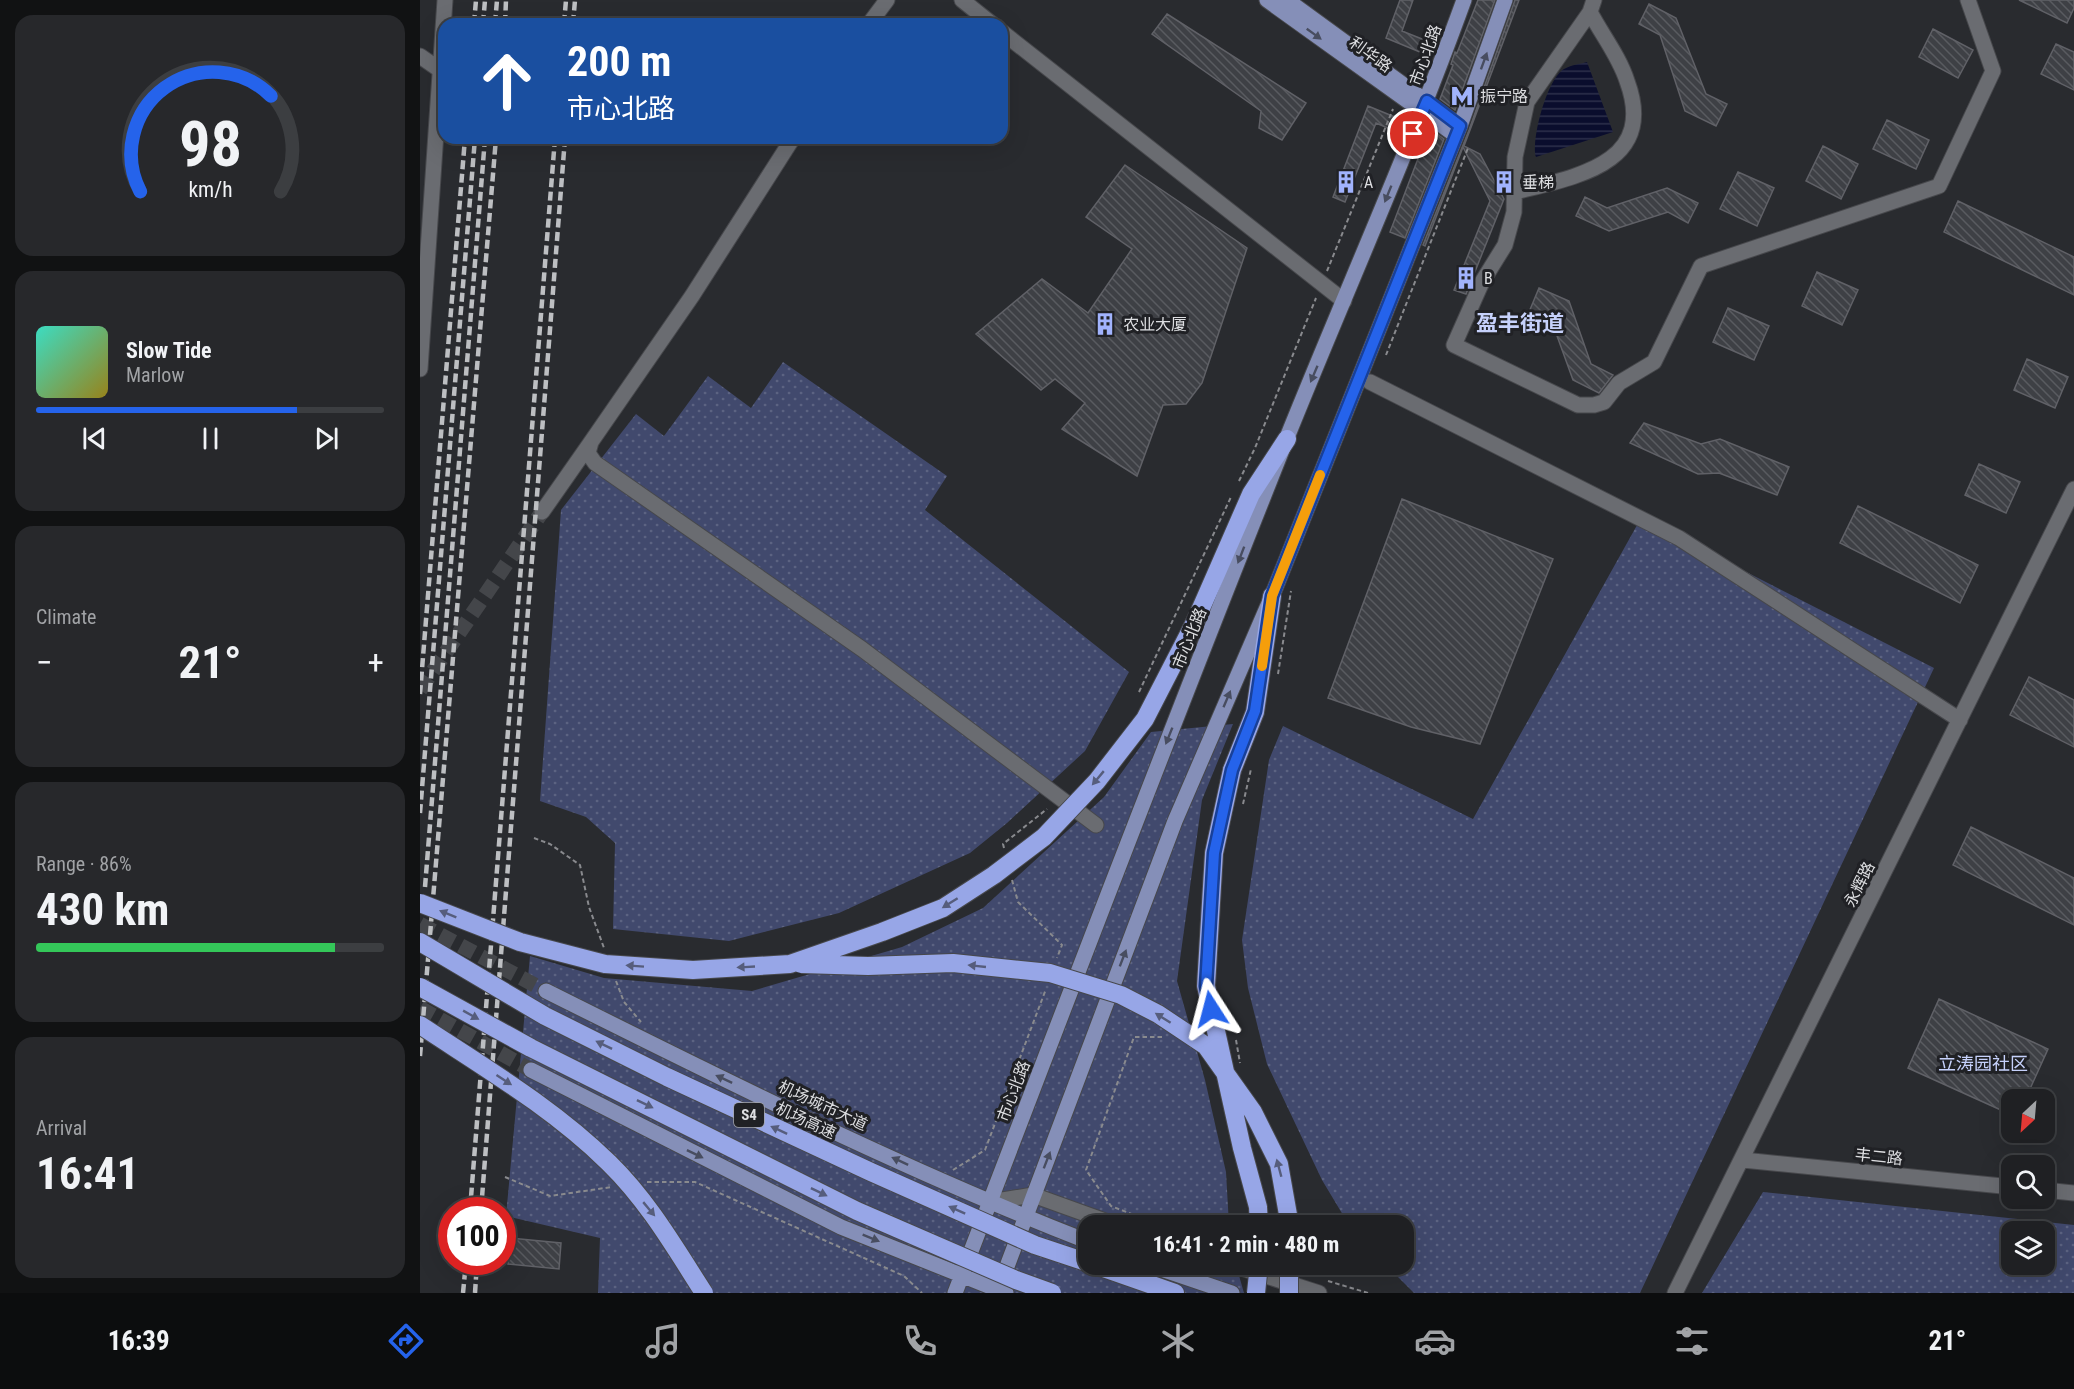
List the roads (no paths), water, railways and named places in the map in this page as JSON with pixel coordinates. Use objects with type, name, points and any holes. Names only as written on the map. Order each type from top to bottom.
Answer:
[{"type":"highway","points":[[790,964],[943,908],[994,875],[1044,837],[1097,781],[1145,719],[1196,622],[1251,494],[1287,439]]},
{"type":"highway","points":[[1258,1215],[1206,986],[1214,853],[1232,770],[1255,711],[1272,596]]},
{"type":"highway","points":[[420,903],[520,942],[605,964],[693,970],[790,964],[868,966],[953,963],[1050,973],[1121,995],[1158,1014],[1206,1046],[1253,1112],[1279,1164],[1288,1215]]},
{"type":"highway","name":"机场高速","points":[[420,942],[545,1016],[667,1077],[882,1177],[1035,1245],[1078,1260]]},
{"type":"highway","name":"S4","points":[[420,987],[531,1048],[857,1211],[1016,1280],[1052,1293]]},
{"type":"highway","points":[[420,1025],[543,1106],[610,1164],[660,1222],[704,1293]]},
{"type":"highway","name":"机场高速","points":[[1122,1275],[1174,1293]]},
{"type":"highway","points":[[1256,1293],[1258,1275]]},
{"type":"highway","points":[[1289,1275],[1289,1293]]},
{"type":"main road","name":"利华路","points":[[1267,0],[1425,107]]},
{"type":"main road","name":"利华路","points":[[1287,0],[1458,131]]},
{"type":"main road","name":"市心北路","points":[[955,1293],[1144,798],[1287,439],[1425,107],[1464,0]]},
{"type":"main road","points":[[531,1070],[842,1227],[1001,1292],[1025,1217],[1175,821],[1272,596],[1458,131],[1505,0]]},
{"type":"main road","name":"机场城市大道","points":[[546,991],[679,1058],[990,1202],[1078,1238]]},
{"type":"main road","points":[[1179,1275],[1232,1293]]},
{"type":"street","points":[[444,18],[445,0]]},
{"type":"street","points":[[874,18],[887,0]]},
{"type":"street","points":[[962,0],[984,18]]},
{"type":"street","points":[[1592,6],[1527,102],[1515,157],[1514,212],[1504,245],[1482,282],[1454,345],[1578,405],[1594,405],[1604,402],[1619,383],[1654,362],[1701,266],[1939,186],[1993,71],[1968,0]]},
{"type":"street","points":[[1515,192],[1584,174],[1614,158],[1629,136],[1635,111],[1627,80],[1592,6]]},
{"type":"street","points":[[1008,37],[1344,301]]},
{"type":"street","points":[[420,56],[438,69]]},
{"type":"street","points":[[420,369],[438,98]]},
{"type":"street","points":[[542,512],[692,296],[789,144]]},
{"type":"street","points":[[1372,383],[1679,538],[1960,720]]},
{"type":"street","points":[[591,442],[588,453],[595,463],[662,507],[862,649],[1095,825]]},
{"type":"street","name":"永辉路","points":[[1675,1293],[2074,489]]},
{"type":"street","name":"丰二路","points":[[1743,1160],[2001,1186]]},
{"type":"street","points":[[2055,1191],[2074,1193]]},
{"type":"street","points":[[990,1202],[1034,1195],[1089,1215]]},
{"type":"street","points":[[1263,1275],[1319,1293]]},
{"type":"tunnel","points":[[420,690],[542,512]]},
{"type":"tunnel","points":[[420,924],[546,991]]},
{"type":"tunnel","points":[[420,1008],[531,1070]]},
{"type":"railway","points":[[474,18],[476,0]]},
{"type":"railway","points":[[484,18],[485,0]]},
{"type":"railway","points":[[496,18],[497,0]]},
{"type":"railway","points":[[505,18],[506,0]]},
{"type":"railway","points":[[564,18],[566,0]]},
{"type":"railway","points":[[574,18],[575,0]]},
{"type":"railway","points":[[420,694],[465,144]]},
{"type":"railway","points":[[420,813],[475,144]]},
{"type":"railway","points":[[425,887],[485,144]]},
{"type":"railway","points":[[420,1056],[496,144]]},
{"type":"railway","points":[[471,1197],[555,144]]},
{"type":"railway","points":[[482,1197],[565,144]]},
{"type":"railway","points":[[463,1293],[465,1275]]},
{"type":"railway","points":[[475,1293],[476,1275]]},
{"type":"place","name":"振宁路","points":[[1462,96]]},
{"type":"place","name":"A","points":[[1346,182]]},
{"type":"place","name":"垂梯","points":[[1504,182]]},
{"type":"place","name":"B","points":[[1466,278]]},
{"type":"place","name":"农业大厦","points":[[1105,324]]},
{"type":"district","name":"盈丰街道","points":[[1520,323]]},
{"type":"district","name":"立涛园社区","points":[[1983,1064]]}]
